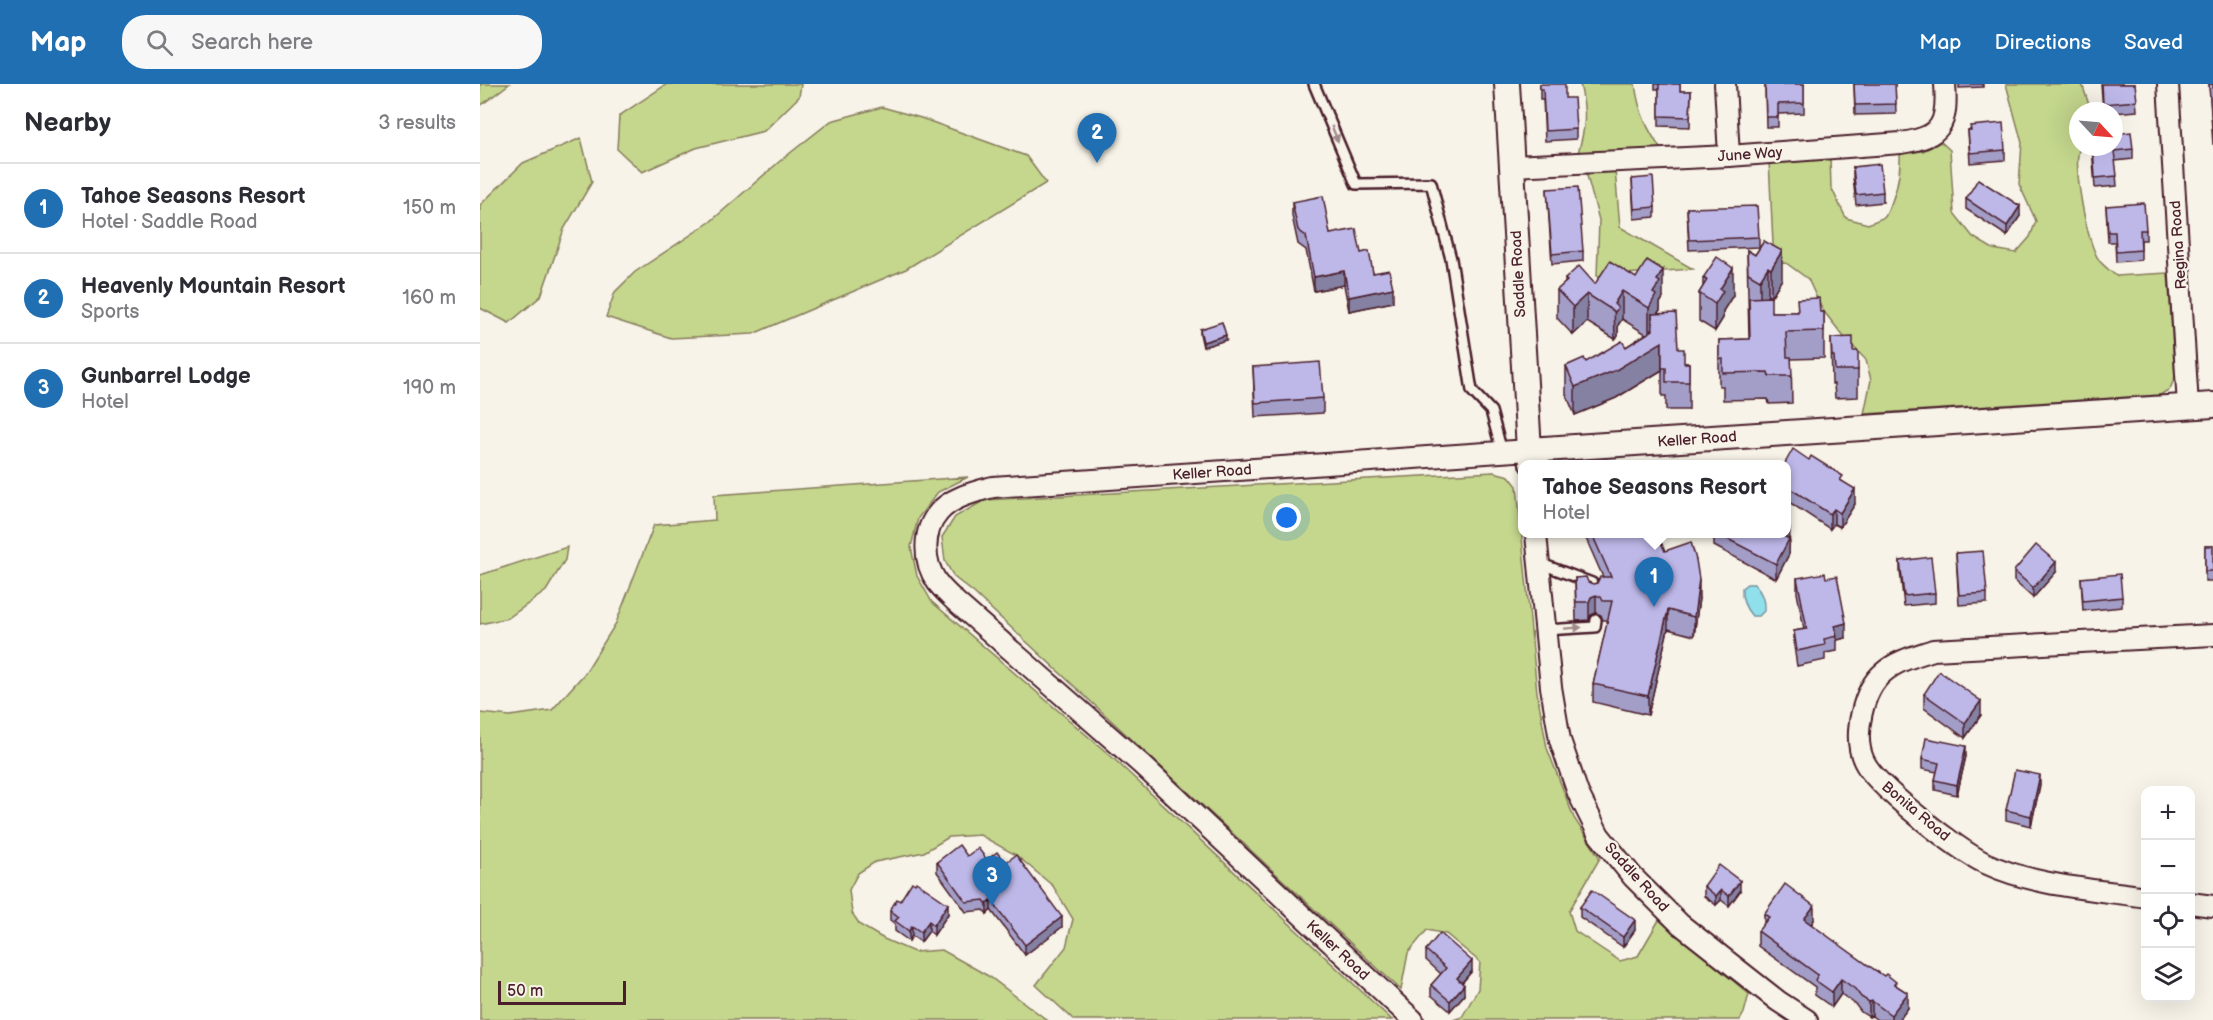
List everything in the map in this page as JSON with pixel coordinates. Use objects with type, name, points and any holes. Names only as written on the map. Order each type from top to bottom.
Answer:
[{"type":"street","name":"Saddle Road","points":[[1507,84],[1530,457]]},
{"type":"street","points":[[1725,84],[1729,156]]},
{"type":"street","name":"June Way","points":[[1512,166],[1729,156],[1923,140],[1936,132],[1945,115],[1945,84]]},
{"type":"street","name":"Regina Road","points":[[2168,84],[2188,406]]},
{"type":"street","name":"Keller Road","points":[[1413,1020],[1141,764],[956,602],[936,581],[925,554],[929,530],[939,512],[964,495],[993,487],[1502,452],[1530,457],[2213,405]]},
{"type":"street","name":"Saddle Road","points":[[1536,538],[1551,687],[1560,740],[1578,793],[1599,835],[1633,877],[1680,924],[1761,988],[1807,1020]]},
{"type":"street","name":"Bonita Road","points":[[2141,896],[2014,875],[1983,862],[1945,838],[1882,784],[1863,760],[1859,731],[1864,700],[1882,673],[1906,658],[1933,650],[2213,635]]},
{"type":"street","points":[[2195,904],[2213,906]]},
{"type":"lane","points":[[1314,84],[1356,184],[1431,183],[1451,259],[1472,392],[1491,411],[1502,452]]},
{"type":"lane","points":[[1539,563],[1592,583],[1593,596]]},
{"type":"lane","points":[[1545,630],[1595,627],[1596,620]]},
{"type":"green space","points":[[480,84],[509,84],[480,106]]},
{"type":"green space","points":[[667,84],[801,84],[799,97],[764,131],[696,148],[642,172],[617,149],[619,116]]},
{"type":"green space","points":[[1580,84],[1635,84],[1644,120],[1663,153],[1577,156],[1584,120]]},
{"type":"green space","points":[[2006,84],[2082,84],[2088,102],[2069,102],[2069,156],[2078,156],[2079,186],[2090,238],[2099,260],[2116,276],[2168,273],[2175,377],[2170,389],[2160,395],[1864,414],[1871,380],[1866,360],[1822,309],[1808,279],[1786,263],[1774,264],[1769,161],[1830,157],[1831,187],[1846,218],[1868,224],[1885,217],[1889,210],[1898,178],[1900,153],[1923,151],[1941,142],[1950,150],[1954,213],[1973,237],[1993,249],[2016,253],[2030,237],[2036,221],[2019,184],[2022,143]]},
{"type":"green space","points":[[882,107],[921,118],[1026,156],[1046,183],[906,269],[753,334],[671,338],[606,317],[615,292],[635,272],[710,222],[780,161],[831,121]]},
{"type":"green space","points":[[581,138],[592,182],[564,229],[541,296],[509,323],[480,308],[480,205],[523,163]]},
{"type":"green space","points":[[1615,170],[1620,227],[1693,269],[1597,276],[1599,220],[1586,172]]},
{"type":"green space","points":[[1494,472],[1509,476],[1517,486],[1518,538],[1522,538],[1537,692],[1547,748],[1574,818],[1600,858],[1569,911],[1575,931],[1620,961],[1638,956],[1659,920],[1749,994],[1740,1020],[1453,1020],[1462,1017],[1478,989],[1480,962],[1446,934],[1427,930],[1408,953],[1401,990],[974,593],[954,577],[945,561],[942,537],[955,517],[985,500]]},
{"type":"green space","points":[[968,477],[938,492],[918,518],[911,547],[917,576],[932,602],[1112,757],[1392,1020],[1074,1020],[1036,985],[1066,947],[1073,919],[1053,886],[1016,855],[980,835],[949,837],[924,852],[875,862],[858,873],[849,890],[852,913],[860,925],[914,952],[942,950],[990,977],[1047,1020],[480,1020],[480,713],[510,716],[552,710],[585,673],[616,623],[654,525],[715,520],[714,495]]},
{"type":"green space","points":[[567,547],[565,560],[546,591],[508,618],[480,624],[480,575]]},
{"type":"water","points":[[1747,584],[1754,584],[1762,596],[1764,611],[1759,616],[1752,616],[1744,603],[1742,588]]},
{"type":"building","points":[[1540,84],[1565,84],[1565,98],[1574,98],[1576,129],[1545,131],[1543,89],[1540,89]]},
{"type":"building","points":[[1659,84],[1680,84],[1680,91],[1691,91],[1690,117],[1659,116]]},
{"type":"building","points":[[1765,84],[1804,84],[1804,103],[1778,104],[1778,117],[1766,117]]},
{"type":"building","points":[[1854,84],[1895,84],[1896,104],[1855,105]]},
{"type":"building","points":[[2102,84],[2135,84],[2137,101],[2103,102]]},
{"type":"building","points":[[2209,84],[2213,84],[2213,135]]},
{"type":"building","points":[[2003,123],[2005,150],[1970,153],[1968,130],[1971,130],[1970,126]]},
{"type":"building","points":[[2131,132],[2133,149],[2123,150],[2123,133]]},
{"type":"building","points":[[2094,156],[2115,156],[2117,176],[2095,178]]},
{"type":"building","points":[[1880,164],[1883,192],[1856,195],[1853,167]]},
{"type":"building","points":[[1653,177],[1655,207],[1634,209],[1632,179]]},
{"type":"building","points":[[1978,179],[2020,206],[2007,226],[1966,199]]},
{"type":"building","points":[[1578,187],[1583,251],[1552,254],[1547,189]]},
{"type":"building","points":[[1323,196],[1330,234],[1356,229],[1361,253],[1369,251],[1373,273],[1389,270],[1393,288],[1349,297],[1344,271],[1314,277],[1306,236],[1298,230],[1292,202]]},
{"type":"building","points":[[2144,203],[2146,230],[2140,230],[2141,250],[2116,252],[2115,232],[2108,232],[2106,206]]},
{"type":"building","points":[[1757,206],[1759,237],[1689,240],[1687,208]]},
{"type":"building","points":[[1764,241],[1782,251],[1771,269],[1768,267],[1760,280],[1748,273],[1747,250],[1755,255]]},
{"type":"building","points":[[1717,257],[1733,268],[1720,289],[1723,291],[1715,304],[1699,293],[1707,280],[1703,278]]},
{"type":"building","points":[[1647,260],[1663,270],[1657,280],[1660,282],[1653,293],[1656,295],[1649,308],[1622,291],[1614,304],[1618,308],[1615,312],[1587,294],[1573,307],[1557,290],[1579,266],[1595,284],[1610,261],[1636,278]]},
{"type":"building","points":[[1771,297],[1771,312],[1798,312],[1797,299],[1819,298],[1820,312],[1824,312],[1824,331],[1786,332],[1787,357],[1791,357],[1792,376],[1769,376],[1768,372],[1723,373],[1723,359],[1719,359],[1719,340],[1750,339],[1749,298]]},
{"type":"building","points":[[1676,313],[1678,349],[1684,349],[1684,363],[1689,363],[1689,382],[1666,382],[1666,368],[1662,368],[1662,342],[1616,370],[1575,387],[1566,366],[1584,358],[1586,362],[1622,341],[1626,347],[1653,330],[1652,314]]},
{"type":"building","points":[[1222,322],[1226,335],[1203,342],[1200,329]]},
{"type":"building","points":[[1853,337],[1853,351],[1858,351],[1858,370],[1835,370],[1831,338]]},
{"type":"building","points":[[1320,362],[1323,398],[1255,403],[1253,367]]},
{"type":"building","points":[[1793,449],[1809,460],[1811,456],[1843,476],[1840,480],[1855,489],[1840,513],[1834,509],[1830,514],[1791,489],[1791,460],[1787,460]]},
{"type":"building","points":[[1594,538],[1659,538],[1665,551],[1691,542],[1699,579],[1694,617],[1668,610],[1648,696],[1593,684],[1612,601],[1603,601],[1596,595],[1591,597],[1589,602],[1576,602],[1575,578],[1586,577],[1588,582],[1593,584],[1597,583],[1600,577],[1611,577]]},
{"type":"building","points":[[1726,538],[1789,539],[1776,564]]},
{"type":"building","points":[[2036,545],[2056,562],[2033,588],[2014,571]]},
{"type":"building","points":[[2205,546],[2213,546],[2213,571],[2205,571]]},
{"type":"building","points":[[1983,551],[1987,593],[1959,595],[1956,553]]},
{"type":"building","points":[[1931,557],[1935,593],[1904,596],[1900,561]]},
{"type":"building","points":[[1825,573],[1826,578],[1837,576],[1846,623],[1835,626],[1837,636],[1824,639],[1825,645],[1797,651],[1794,631],[1807,629],[1797,578]]},
{"type":"building","points":[[2120,574],[2122,597],[2083,601],[2081,578]]},
{"type":"building","points":[[1939,671],[1981,701],[1965,723],[1924,694]]},
{"type":"building","points":[[1926,738],[1966,746],[1957,785],[1935,780],[1939,763],[1922,759]]},
{"type":"building","points":[[2015,770],[2040,775],[2031,816],[2006,810]]},
{"type":"building","points":[[959,845],[967,856],[978,848],[987,860],[997,852],[1005,863],[1016,855],[1062,917],[1025,945],[991,900],[987,904],[984,900],[966,902],[937,862]]},
{"type":"building","points":[[1719,865],[1740,881],[1729,896],[1721,890],[1716,896],[1704,886]]},
{"type":"building","points":[[912,882],[915,884],[916,882],[948,904],[934,925],[929,921],[921,932],[912,926],[909,931],[895,921],[899,917],[890,910],[897,899],[900,901]]},
{"type":"building","points":[[1785,884],[1814,906],[1804,919],[1869,966],[1884,976],[1886,974],[1896,982],[1894,984],[1908,993],[1891,1015],[1872,1001],[1869,1002],[1861,997],[1855,989],[1841,979],[1832,992],[1815,980],[1818,975],[1758,931],[1769,917],[1764,914]]},
{"type":"building","points":[[1592,890],[1635,920],[1623,937],[1580,907]]},
{"type":"building","points":[[1440,933],[1472,961],[1457,978],[1464,985],[1450,1001],[1431,985],[1446,968],[1426,950]]},
{"type":"place","name":"Heavenly Mountain Resort","points":[[1097,163]]},
{"type":"place","name":"Tahoe Seasons Resort","points":[[1654,607]]},
{"type":"place","name":"Gunbarrel Lodge","points":[[992,906]]}]
